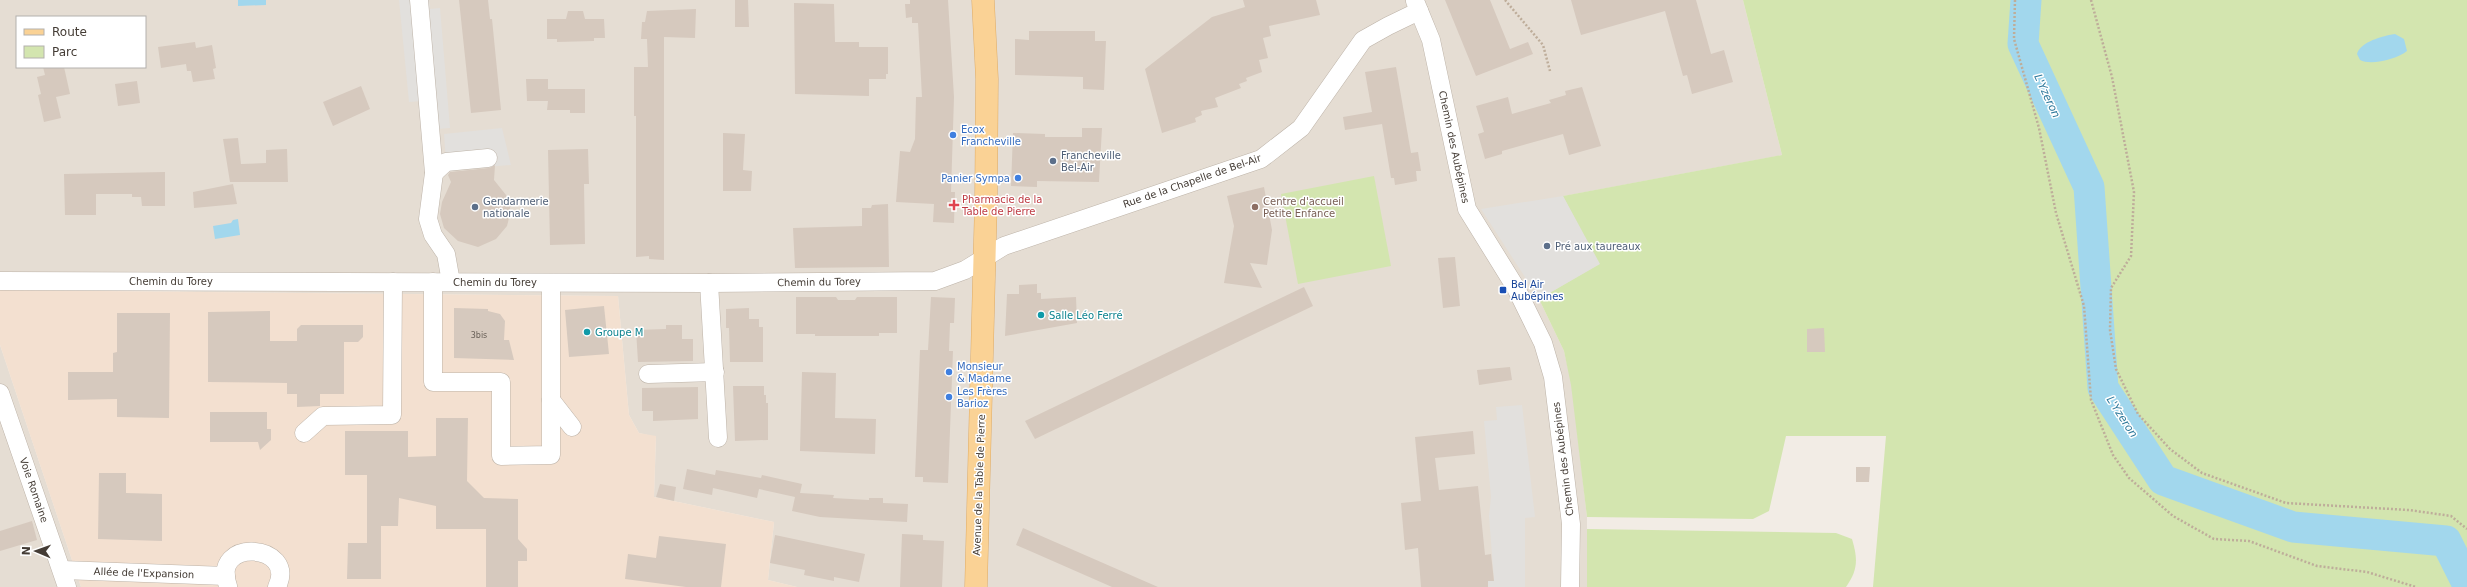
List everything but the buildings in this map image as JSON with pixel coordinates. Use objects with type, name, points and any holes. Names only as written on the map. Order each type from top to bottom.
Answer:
[{"type":"main road","name":"Avenue de la Table de Pierre","points":[[976,587],[987,79],[983,0]]},
{"type":"street","points":[[419,0],[434,173],[428,220],[433,235],[446,254],[451,282]]},
{"type":"street","name":"Rue de la Chapelle de Bel-Air","points":[[984,259],[1004,246],[1260,158],[1301,128],[1363,40],[1388,26],[1417,6]]},
{"type":"street","name":"Chemin des Aubépines","points":[[1417,6],[1431,40],[1453,150],[1467,209],[1516,288],[1543,343],[1553,377],[1571,524],[1570,587]]},
{"type":"street","points":[[434,173],[446,162],[488,158]]},
{"type":"street","name":"Chemin du Torey","points":[[0,281],[709,283],[934,281],[965,270],[984,259]]},
{"type":"street","points":[[304,433],[323,416],[392,415],[393,282]]},
{"type":"street","points":[[433,282],[433,382],[501,382],[501,456],[551,456],[551,283]]},
{"type":"street","points":[[709,283],[718,438]]},
{"type":"street","points":[[648,374],[715,372]]},
{"type":"street","name":"Voie Romaine","points":[[0,393],[67,587]]},
{"type":"street","points":[[551,400],[572,427]]},
{"type":"street","name":"Allée de l'Expansion","points":[[62,570],[227,582],[228,565],[234,558],[249,550],[258,550],[266,554],[277,566],[279,575],[277,587]]},
{"type":"path","points":[[1505,0],[1543,45],[1550,72]]},
{"type":"path","points":[[2015,0],[2014,39],[2039,128],[2056,213],[2084,306],[2091,400],[2113,455],[2129,478],[2173,516],[2214,539],[2249,541],[2317,566],[2367,572],[2416,587]]},
{"type":"path","points":[[2091,0],[2112,77],[2134,192],[2131,256],[2111,288],[2110,330],[2116,369],[2138,414],[2170,449],[2202,473],[2286,503],[2416,511],[2451,516],[2467,529]]},
{"type":"shaded area","points":[[0,0],[1743,0],[1782,155],[1564,196],[1600,264],[1539,299],[1564,351],[1572,385],[1587,517],[1587,587],[797,587],[768,580],[774,522],[654,497],[656,437],[639,433],[629,415],[618,296],[0,290]]},
{"type":"shaded area","points":[[399,0],[429,0],[430,9],[440,8],[450,128],[424,130],[422,101],[409,102]]},
{"type":"shaded area","points":[[502,128],[511,165],[449,170],[446,162],[444,134]]},
{"type":"shaded area","name":"Pré aux taureaux","points":[[1563,196],[1600,264],[1539,299],[1481,209]]},
{"type":"shaded area","points":[[0,290],[618,296],[629,415],[639,433],[656,436],[654,497],[774,522],[768,580],[797,587],[81,587],[0,345]]},
{"type":"shaded area","points":[[0,345],[81,587],[0,587]]},
{"type":"shaded area","points":[[1522,405],[1535,517],[1525,518],[1525,587],[1488,587],[1488,581],[1494,580],[1489,516],[1491,497],[1484,421],[1497,420],[1496,407]]},
{"type":"green space","points":[[1743,0],[2467,0],[2467,587],[1873,587],[1886,436],[1786,436],[1769,511],[1753,519],[1587,517],[1571,385],[1564,351],[1539,299],[1599,264],[1563,196],[1782,155]]},
{"type":"green space","points":[[1374,176],[1391,266],[1298,284],[1281,194]]},
{"type":"green space","points":[[1587,529],[1836,533],[1852,539],[1856,564],[1853,575],[1846,587],[1587,587]]},
{"type":"water","points":[[238,0],[266,0],[266,5],[238,6]]},
{"type":"water","points":[[2395,34],[2404,39],[2407,51],[2397,57],[2384,61],[2365,62],[2360,60],[2357,54],[2362,46],[2370,41]]},
{"type":"water","points":[[238,219],[240,235],[215,239],[213,226],[231,223],[233,220]]},
{"type":"waterway","name":"L'Yzeron","points":[[2026,0],[2023,44],[2089,187],[2103,388],[2163,480],[2293,527],[2446,541],[2467,583]]},
{"type":"place","name":"Ecox Francheville","points":[[953,135]]},
{"type":"place","name":"Francheville Bel-Air","points":[[1053,161]]},
{"type":"place","name":"Panier Sympa","points":[[1018,178]]},
{"type":"place","name":"Pharmacie de la Table de Pierre","points":[[954,205]]},
{"type":"place","name":"Gendarmerie nationale","points":[[475,207]]},
{"type":"place","name":"Centre d'accueil Petite Enfance","points":[[1255,207]]},
{"type":"place","name":"Pré aux taureaux","points":[[1547,246]]},
{"type":"place","name":"Bel Air Aubépines","points":[[1503,290]]},
{"type":"place","name":"Salle Léo Ferré","points":[[1041,315]]},
{"type":"place","name":"Groupe M","points":[[587,332]]},
{"type":"place","name":"Monsieur & Madame","points":[[949,372]]},
{"type":"place","name":"Les Frères Barioz","points":[[949,397]]}]
